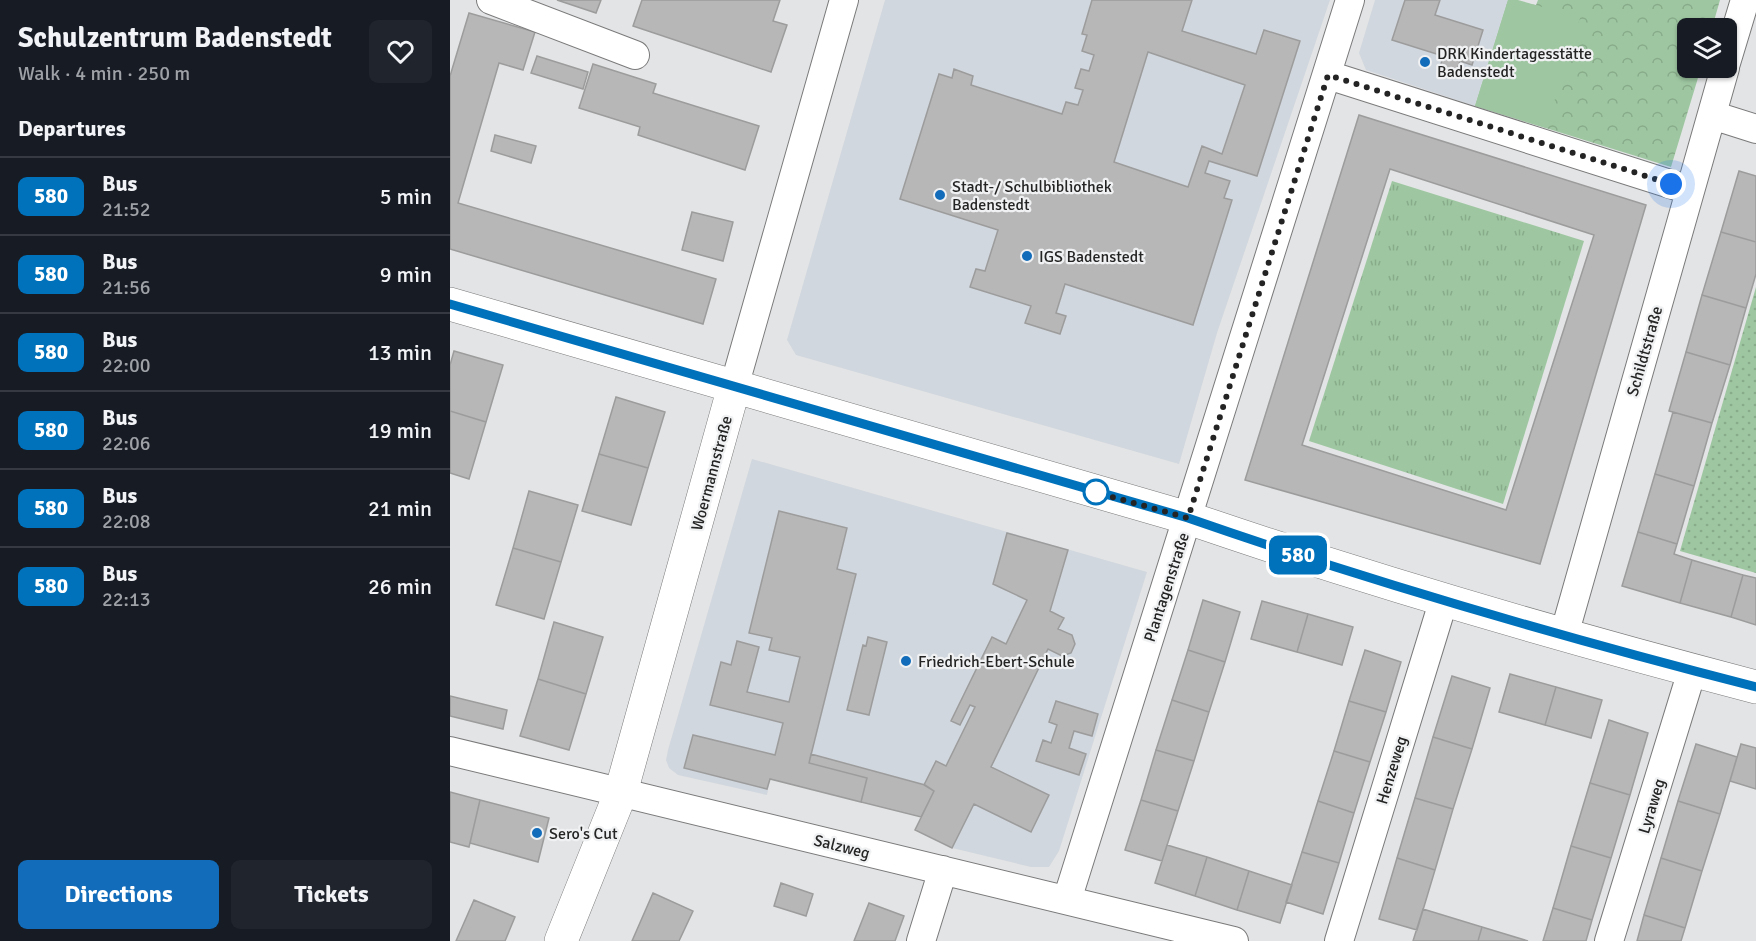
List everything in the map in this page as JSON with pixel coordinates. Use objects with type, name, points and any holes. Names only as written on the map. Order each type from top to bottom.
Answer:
[{"type":"street","points":[[491,0],[635,55]]},
{"type":"street","name":"Woermannstraße","points":[[561,941],[621,792],[844,0]]},
{"type":"street","name":"Plantagenstraße","points":[[1067,900],[1350,0]]},
{"type":"street","name":"Schildtstraße","points":[[1737,27],[1745,0]]},
{"type":"street","points":[[1328,75],[1689,190]]},
{"type":"street","name":"Schildtstraße","points":[[1564,635],[1722,78]]},
{"type":"street","points":[[1712,114],[1756,129]]},
{"type":"street","points":[[450,304],[1188,518],[1276,549],[1564,635],[1756,687]]},
{"type":"street","name":"Henzeweg","points":[[1338,941],[1444,599]]},
{"type":"street","name":"Lyraweg","points":[[1609,941],[1692,670]]},
{"type":"street","name":"Salzweg","points":[[450,752],[1234,941]]},
{"type":"street","points":[[921,941],[943,870]]},
{"type":"shaded area","name":"IGS Badenstedt","points":[[885,0],[1330,0],[1217,333],[1179,464],[796,355],[787,340]]},
{"type":"shaded area","name":"DRK Kindertagesstätte Badenstedt","points":[[1375,0],[1508,0],[1475,106],[1366,70],[1359,53]]},
{"type":"shaded area","name":"Friedrich-Ebert-Schule","points":[[752,459],[1147,572],[1059,851],[1049,867],[1031,867],[952,848],[921,817],[770,779],[767,795],[678,775],[669,768],[666,760],[668,750]]},
{"type":"green space","points":[[1508,0],[1536,5],[1538,0],[1720,0],[1715,18],[1677,18],[1677,78],[1698,78],[1671,167],[1475,106]]},
{"type":"green space","points":[[1508,0],[1518,0],[1580,18],[1546,128],[1475,106]]},
{"type":"green space","points":[[1392,181],[1584,241],[1503,504],[1309,441]]},
{"type":"green space","points":[[1756,287],[1756,573],[1680,551]]},
{"type":"building","points":[[557,0],[601,0],[596,13]]},
{"type":"building","points":[[642,0],[780,0],[773,21],[787,25],[771,72],[633,26]]},
{"type":"building","points":[[1092,0],[1192,0],[1182,31],[1256,54],[1264,30],[1300,41],[1257,176],[1209,161],[1205,173],[1230,181],[1224,198],[1232,200],[1193,325],[1065,284],[1056,313],[1066,316],[1060,334],[1025,323],[1031,306],[970,287],[976,269],[985,271],[998,230],[900,199],[939,74],[952,78],[954,69],[973,76],[971,85],[1062,114],[1066,102],[1078,105],[1083,90],[1075,88],[1081,69],[1089,71],[1094,55],[1082,51],[1087,35],[1082,34]],"holes":[[[1148,52],[1245,85],[1222,154],[1202,146],[1188,187],[1114,162]]]},
{"type":"building","points":[[1405,0],[1440,0],[1435,15],[1483,30],[1472,65],[1460,61],[1456,73],[1440,68],[1443,56],[1392,40]]},
{"type":"building","points":[[469,13],[535,32],[523,70],[499,63],[458,203],[716,279],[703,324],[450,249],[450,76]]},
{"type":"building","points":[[537,56],[588,72],[583,89],[531,73]]},
{"type":"building","points":[[593,64],[656,84],[653,93],[759,126],[745,170],[638,135],[640,127],[579,108]]},
{"type":"building","points":[[1359,115],[1646,205],[1540,564],[1245,480]],"holes":[[[1390,169],[1594,235],[1506,510],[1302,445]]]},
{"type":"building","points":[[495,135],[536,146],[531,163],[491,151]]},
{"type":"building","points":[[1739,171],[1756,176],[1756,242],[1721,232]]},
{"type":"building","points":[[692,212],[733,222],[723,261],[682,250]]},
{"type":"building","points":[[1721,232],[1756,242],[1756,274],[1746,308],[1702,295]]},
{"type":"building","points":[[1702,295],[1746,308],[1730,365],[1686,352]]},
{"type":"building","points":[[454,351],[503,365],[486,422],[450,411],[450,365]]},
{"type":"building","points":[[1686,352],[1730,365],[1712,423],[1669,411]]},
{"type":"building","points":[[616,397],[665,412],[648,468],[599,454]]},
{"type":"building","points":[[450,411],[486,422],[469,479],[450,473]]},
{"type":"building","points":[[1673,412],[1712,423],[1694,486],[1655,474]]},
{"type":"building","points":[[599,454],[648,468],[631,525],[582,511]]},
{"type":"building","points":[[1655,474],[1694,486],[1677,544],[1638,532]]},
{"type":"building","points":[[529,491],[578,505],[561,562],[513,548]]},
{"type":"building","points":[[779,511],[847,528],[837,569],[856,574],[809,763],[867,778],[861,802],[770,779],[767,789],[684,768],[693,735],[775,755],[783,723],[710,705],[721,662],[731,665],[737,641],[759,647],[747,692],[789,702],[800,657],[769,650],[772,638],[749,633]]},
{"type":"building","points":[[1638,532],[1677,544],[1674,554],[1692,560],[1680,603],[1622,586]]},
{"type":"building","points":[[1007,533],[1068,550],[1050,611],[1064,618],[1058,629],[1072,635],[1075,644],[1071,653],[1062,656],[1048,649],[991,767],[1049,795],[1031,832],[974,804],[952,848],[915,830],[934,791],[924,785],[936,761],[946,766],[975,707],[970,705],[960,725],[951,721],[992,637],[1006,644],[1027,600],[993,584]]},
{"type":"building","points":[[513,548],[561,562],[544,619],[496,605]]},
{"type":"building","points":[[1692,560],[1743,575],[1731,617],[1680,603]]},
{"type":"building","points":[[1743,575],[1756,578],[1756,625],[1731,617]]},
{"type":"building","points":[[1203,600],[1240,612],[1225,662],[1188,650]]},
{"type":"building","points":[[1262,601],[1308,614],[1297,652],[1251,639]]},
{"type":"building","points":[[1308,614],[1353,627],[1342,665],[1297,652]]},
{"type":"building","points":[[554,622],[603,637],[586,694],[538,679]]},
{"type":"building","points":[[868,637],[887,642],[869,715],[847,710],[863,645],[866,646]]},
{"type":"building","points":[[1188,650],[1225,662],[1209,712],[1172,700]]},
{"type":"building","points":[[1365,650],[1401,662],[1386,712],[1349,701]]},
{"type":"building","points":[[1510,674],[1556,687],[1545,725],[1499,712]]},
{"type":"building","points":[[1452,676],[1490,688],[1472,749],[1433,737]]},
{"type":"building","points":[[538,679],[586,694],[569,750],[520,736]]},
{"type":"building","points":[[1556,687],[1602,700],[1591,738],[1545,725]]},
{"type":"building","points":[[450,696],[507,710],[503,729],[450,716]]},
{"type":"building","points":[[1172,700],[1209,712],[1194,761],[1156,750]]},
{"type":"building","points":[[1056,701],[1098,714],[1092,736],[1074,731],[1069,748],[1086,754],[1079,775],[1036,761],[1043,740],[1051,743],[1057,725],[1049,722]]},
{"type":"building","points":[[1349,701],[1386,712],[1370,762],[1334,751]]},
{"type":"building","points":[[1609,720],[1648,733],[1630,795],[1590,783]]},
{"type":"building","points":[[1433,737],[1472,749],[1453,809],[1415,798]]},
{"type":"building","points":[[1696,744],[1737,757],[1720,814],[1678,801]]},
{"type":"building","points":[[1741,744],[1756,748],[1756,789],[1730,781]]},
{"type":"building","points":[[1156,750],[1194,761],[1178,811],[1141,800]]},
{"type":"building","points":[[1334,751],[1370,762],[1354,813],[1318,801]]},
{"type":"building","points":[[811,754],[925,785],[934,791],[921,817],[861,802],[867,778],[809,763]]},
{"type":"building","points":[[1590,783],[1630,795],[1611,858],[1571,846]]},
{"type":"building","points":[[450,792],[480,800],[469,847],[450,842]]},
{"type":"building","points":[[1415,798],[1453,809],[1435,870],[1397,858]]},
{"type":"building","points":[[480,800],[549,818],[538,862],[470,843]]},
{"type":"building","points":[[1141,800],[1178,811],[1162,861],[1125,850]]},
{"type":"building","points":[[1318,801],[1354,813],[1339,863],[1302,852]]},
{"type":"building","points":[[1678,801],[1720,814],[1702,871],[1661,858]]},
{"type":"building","points":[[1167,845],[1207,857],[1195,896],[1155,883]]},
{"type":"building","points":[[1571,846],[1611,858],[1592,920],[1553,908]]},
{"type":"building","points":[[1302,852],[1339,863],[1323,914],[1286,902]]},
{"type":"building","points":[[1207,857],[1249,871],[1237,910],[1195,896]]},
{"type":"building","points":[[1397,858],[1435,870],[1417,930],[1379,919]]},
{"type":"building","points":[[1661,858],[1702,871],[1685,928],[1644,915]]},
{"type":"building","points":[[1249,871],[1292,885],[1280,923],[1237,910]]},
{"type":"building","points":[[781,883],[813,894],[806,916],[774,906]]},
{"type":"building","points":[[653,893],[693,911],[679,941],[632,941]]},
{"type":"building","points":[[474,900],[515,917],[505,941],[456,941]]},
{"type":"building","points":[[869,903],[904,916],[895,941],[854,941]]},
{"type":"building","points":[[1553,908],[1592,920],[1586,941],[1543,941]]},
{"type":"building","points":[[1423,909],[1482,927],[1478,941],[1413,941]]},
{"type":"building","points":[[1644,915],[1685,928],[1681,941],[1637,941]]},
{"type":"building","points":[[1482,927],[1528,941],[1478,941]]},
{"type":"bus line","name":"580","points":[[450,304],[1188,518],[1276,549],[1564,635],[1756,687]]},
{"type":"place","name":"DRK Kindertagesstätte Badenstedt","points":[[1425,62]]},
{"type":"place","name":"Stadt-/ Schulbibliothek Badenstedt","points":[[940,195]]},
{"type":"place","name":"IGS Badenstedt","points":[[1027,256]]},
{"type":"place","name":"Friedrich-Ebert-Schule","points":[[906,661]]},
{"type":"place","name":"Sero's Cut","points":[[537,833]]},
{"type":"route","points":[[1096,492],[1094,492],[1188,518],[1328,75],[1671,184]]}]
